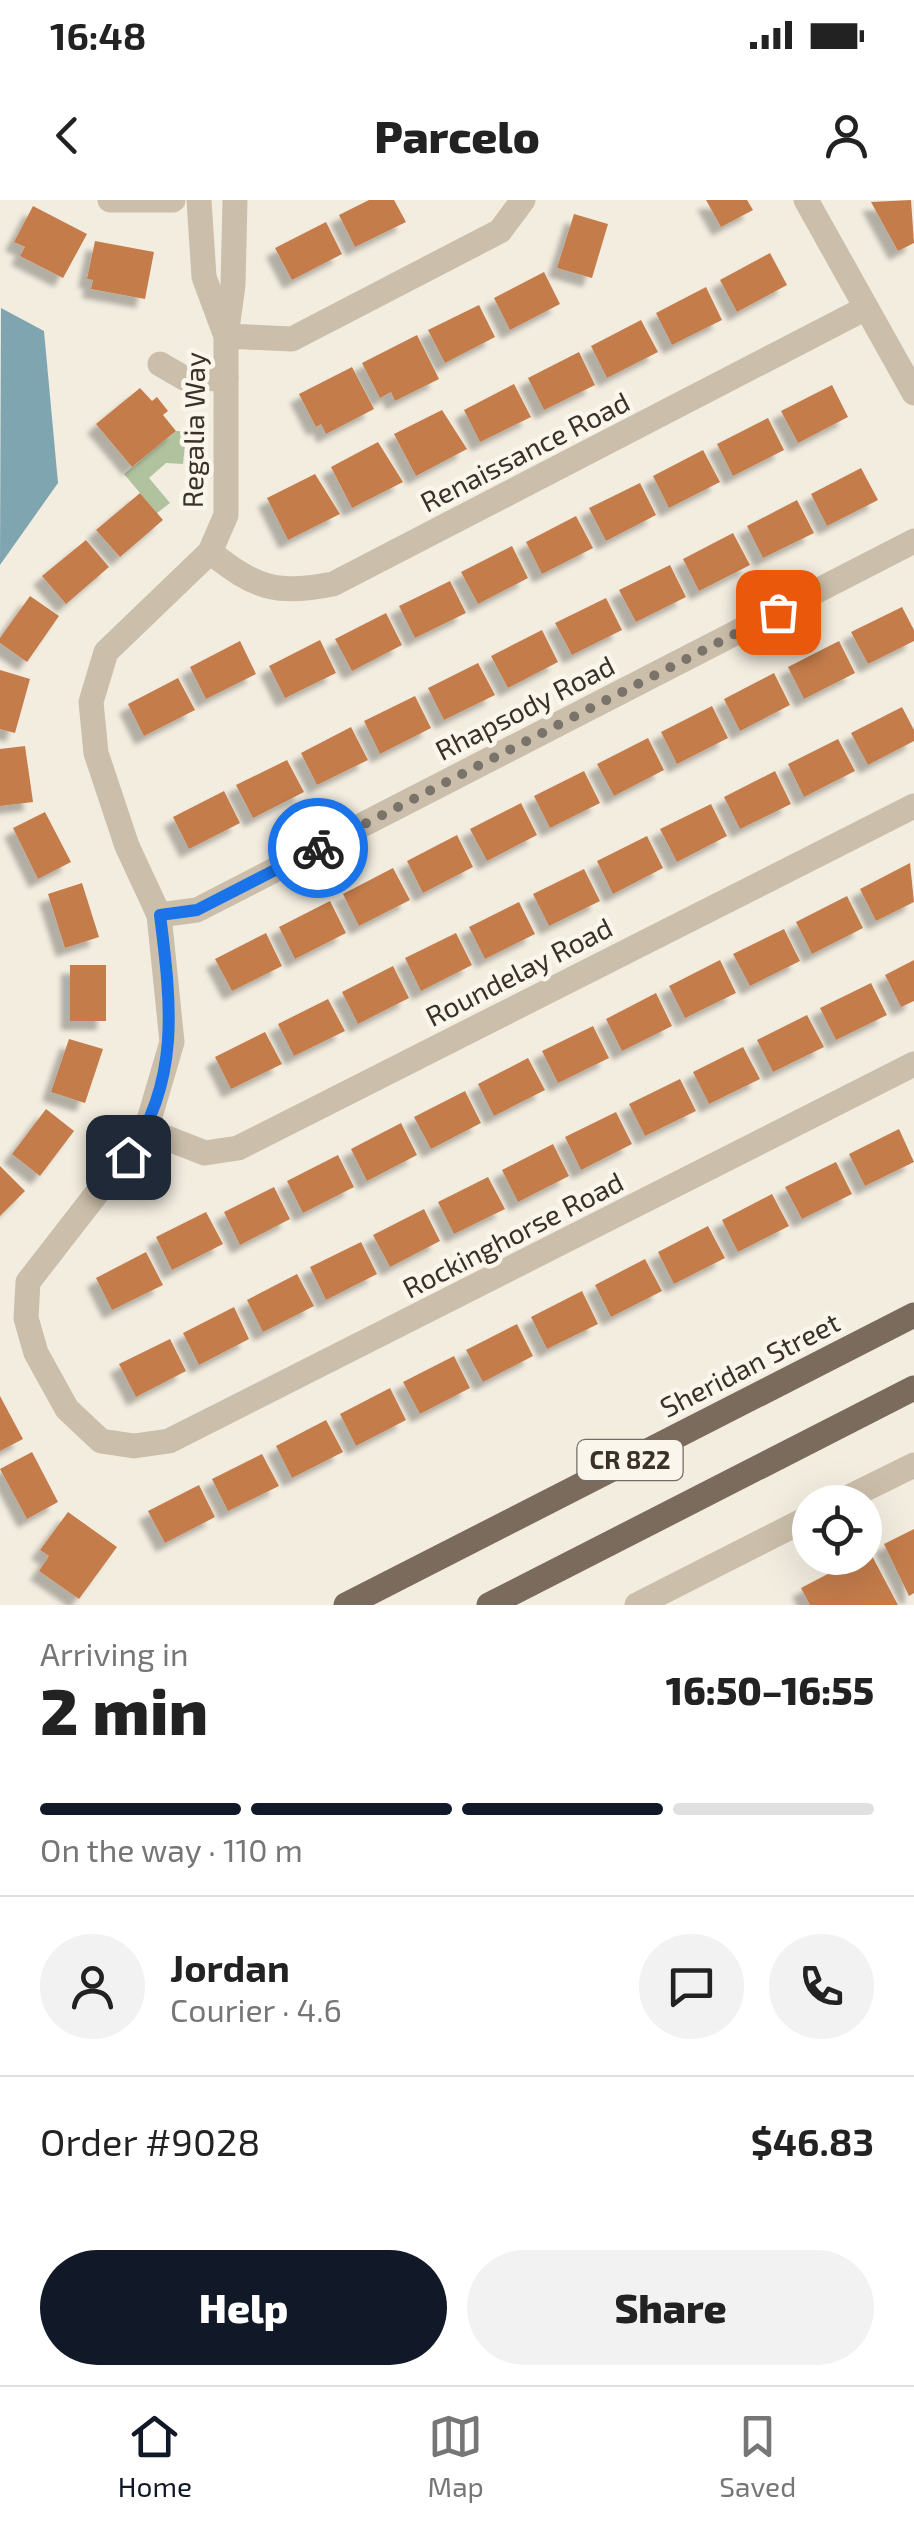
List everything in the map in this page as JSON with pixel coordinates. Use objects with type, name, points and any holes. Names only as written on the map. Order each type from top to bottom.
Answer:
[{"type":"main road","name":"Sheridan Street","points":[[346,1605],[914,1315]]},
{"type":"main road","name":"CR 822","points":[[489,1605],[914,1388]]},
{"type":"street","points":[[110,200],[174,200]]},
{"type":"street","name":"Regalia Way","points":[[199,200],[204,277],[226,336]]},
{"type":"street","name":"Regalia Way","points":[[134,1446],[100,1441],[67,1409],[36,1353],[26,1318],[28,1282],[44,1256],[109,1184],[146,1130],[172,1042],[160,915],[127,846],[96,753],[91,702],[106,652],[210,552],[226,515],[226,336],[234,285],[234,200]]},
{"type":"street","points":[[226,336],[292,339],[500,232],[524,200]]},
{"type":"street","points":[[806,200],[914,393]]},
{"type":"street","name":"Renaissance Road","points":[[210,552],[248,582],[262,586],[290,592],[332,584],[864,309]]},
{"type":"street","points":[[160,364],[184,378],[226,379]]},
{"type":"street","name":"Rhapsody Road","points":[[160,915],[197,910],[914,542]]},
{"type":"street","name":"Roundelay Road","points":[[146,1130],[205,1153],[238,1148],[914,806]]},
{"type":"street","name":"Rockinghorse Road","points":[[134,1446],[169,1441],[247,1404],[914,1064]]},
{"type":"street","points":[[873,1485],[914,1464]]},
{"type":"street","points":[[638,1605],[792,1527]]},
{"type":"green space","points":[[176,431],[196,432],[195,445],[185,444],[183,464],[166,463],[149,478],[170,503],[157,513],[124,474]]},
{"type":"water","points":[[1,308],[44,331],[58,483],[0,565]]},
{"type":"building","points":[[369,200],[394,200],[406,222],[355,247],[339,215]]},
{"type":"building","points":[[706,200],[747,200],[753,210],[721,227]]},
{"type":"building","points":[[911,200],[914,243],[898,251],[871,202]]},
{"type":"building","points":[[33,206],[87,234],[63,278],[20,256],[25,247],[14,242]]},
{"type":"building","points":[[574,214],[608,224],[592,278],[557,268]]},
{"type":"building","points":[[326,222],[342,254],[292,280],[275,248]]},
{"type":"building","points":[[95,241],[154,252],[145,299],[91,289],[93,280],[87,279]]},
{"type":"building","points":[[770,253],[787,285],[737,312],[720,280]]},
{"type":"building","points":[[544,272],[560,304],[510,330],[494,298]]},
{"type":"building","points":[[706,287],[722,320],[672,345],[656,313]]},
{"type":"building","points":[[479,305],[495,337],[445,363],[428,330]]},
{"type":"building","points":[[641,320],[658,352],[607,378],[591,346]]},
{"type":"building","points":[[417,335],[439,379],[395,401],[391,392],[380,398],[362,363]]},
{"type":"building","points":[[579,352],[595,385],[544,410],[528,378]]},
{"type":"building","points":[[352,367],[374,409],[326,434],[321,424],[316,427],[299,394]]},
{"type":"building","points":[[514,384],[531,417],[480,442],[464,410]]},
{"type":"building","points":[[832,385],[848,417],[798,443],[781,411]]},
{"type":"building","points":[[140,388],[152,401],[157,397],[168,411],[163,415],[176,431],[132,467],[96,424]]},
{"type":"building","points":[[442,410],[467,449],[416,476],[394,434]]},
{"type":"building","points":[[768,418],[784,450],[733,476],[717,444]]},
{"type":"building","points":[[378,442],[403,482],[352,508],[331,467]]},
{"type":"building","points":[[703,450],[720,482],[669,508],[653,476]]},
{"type":"building","points":[[861,468],[878,500],[827,526],[811,494]]},
{"type":"building","points":[[315,474],[340,514],[288,540],[267,498]]},
{"type":"building","points":[[640,483],[656,515],[606,541],[589,508]]},
{"type":"building","points":[[140,493],[163,520],[120,557],[96,530]]},
{"type":"building","points":[[797,500],[814,533],[763,558],[747,526]]},
{"type":"building","points":[[576,516],[593,548],[542,574],[526,542]]},
{"type":"building","points":[[733,533],[750,565],[699,591],[683,559]]},
{"type":"building","points":[[86,540],[109,567],[66,604],[42,576]]},
{"type":"building","points":[[512,546],[528,578],[478,604],[461,572]]},
{"type":"building","points":[[670,565],[686,597],[636,622],[619,590]]},
{"type":"building","points":[[450,581],[466,613],[415,638],[399,606]]},
{"type":"building","points":[[30,596],[59,616],[27,662],[0,643],[0,638]]},
{"type":"building","points":[[606,598],[622,630],[572,655],[555,623]]},
{"type":"building","points":[[902,607],[914,630],[914,641],[868,664],[851,632]]},
{"type":"building","points":[[386,613],[402,645],[352,671],[335,639]]},
{"type":"building","points":[[542,630],[558,662],[508,688],[491,656]]},
{"type":"building","points":[[320,640],[336,673],[285,698],[269,666]]},
{"type":"building","points":[[240,641],[256,674],[206,699],[190,667]]},
{"type":"building","points":[[839,641],[855,673],[804,699],[788,667]]},
{"type":"building","points":[[478,663],[495,695],[444,720],[428,688]]},
{"type":"building","points":[[0,670],[30,679],[15,733],[0,729]]},
{"type":"building","points":[[774,673],[790,705],[740,731],[724,699]]},
{"type":"building","points":[[178,678],[195,710],[144,736],[128,704]]},
{"type":"building","points":[[415,696],[431,728],[380,754],[364,721]]},
{"type":"building","points":[[712,706],[728,738],[677,764],[661,732]]},
{"type":"building","points":[[902,707],[914,730],[914,741],[868,765],[851,733]]},
{"type":"building","points":[[351,727],[368,760],[317,785],[301,753]]},
{"type":"building","points":[[648,738],[664,770],[614,796],[597,764]]},
{"type":"building","points":[[838,739],[855,771],[804,797],[788,764]]},
{"type":"building","points":[[25,746],[33,802],[0,806],[0,749]]},
{"type":"building","points":[[287,760],[304,792],[253,818],[236,785]]},
{"type":"building","points":[[584,771],[600,803],[550,828],[534,796]]},
{"type":"building","points":[[775,771],[791,804],[740,829],[724,797]]},
{"type":"building","points":[[224,791],[240,823],[189,849],[173,817]]},
{"type":"building","points":[[521,803],[537,835],[487,861],[470,829]]},
{"type":"building","points":[[711,804],[727,836],[677,862],[660,829]]},
{"type":"building","points":[[45,812],[71,862],[38,879],[13,828]]},
{"type":"building","points":[[457,835],[473,867],[423,893],[407,861]]},
{"type":"building","points":[[647,836],[663,868],[613,894],[597,861]]},
{"type":"building","points":[[910,863],[914,902],[876,921],[860,889]]},
{"type":"building","points":[[393,868],[410,900],[359,926],[343,894]]},
{"type":"building","points":[[584,869],[600,901],[549,926],[533,894]]},
{"type":"building","points":[[82,883],[99,937],[65,948],[48,894]]},
{"type":"building","points":[[847,896],[863,928],[812,954],[796,922]]},
{"type":"building","points":[[330,901],[346,933],[295,959],[279,927]]},
{"type":"building","points":[[519,902],[535,934],[485,959],[469,927]]},
{"type":"building","points":[[784,929],[800,961],[750,986],[733,954]]},
{"type":"building","points":[[266,933],[282,966],[232,991],[215,959]]},
{"type":"building","points":[[456,933],[472,965],[421,991],[405,958]]},
{"type":"building","points":[[720,960],[736,993],[685,1018],[669,986]]},
{"type":"building","points":[[914,960],[914,1001],[901,1007],[885,975]]},
{"type":"building","points":[[70,965],[106,965],[106,1021],[70,1021]]},
{"type":"building","points":[[393,966],[409,998],[358,1024],[342,992]]},
{"type":"building","points":[[871,983],[887,1015],[836,1040],[820,1008]]},
{"type":"building","points":[[656,993],[672,1026],[622,1051],[606,1019]]},
{"type":"building","points":[[328,999],[345,1031],[294,1056],[278,1024]]},
{"type":"building","points":[[807,1015],[824,1047],[773,1072],[757,1040]]},
{"type":"building","points":[[593,1026],[609,1058],[558,1083],[542,1051]]},
{"type":"building","points":[[265,1032],[282,1064],[231,1089],[215,1057]]},
{"type":"building","points":[[69,1039],[103,1049],[85,1103],[51,1092]]},
{"type":"building","points":[[743,1047],[760,1079],[709,1104],[693,1072]]},
{"type":"building","points":[[528,1058],[545,1090],[494,1116],[478,1084]]},
{"type":"building","points":[[680,1079],[696,1111],[645,1136],[629,1104]]},
{"type":"building","points":[[465,1091],[481,1123],[431,1149],[414,1117]]},
{"type":"building","points":[[46,1109],[74,1131],[40,1176],[12,1154]]},
{"type":"building","points":[[616,1112],[632,1144],[581,1170],[565,1137]]},
{"type":"building","points":[[401,1123],[417,1155],[367,1181],[351,1149]]},
{"type":"building","points":[[899,1129],[914,1162],[865,1186],[849,1154]]},
{"type":"building","points":[[553,1144],[569,1176],[518,1202],[502,1170]]},
{"type":"building","points":[[338,1155],[354,1187],[303,1213],[287,1181]]},
{"type":"building","points":[[836,1162],[852,1194],[802,1219],[785,1187]]},
{"type":"building","points":[[0,1166],[25,1191],[0,1216]]},
{"type":"building","points":[[488,1177],[505,1209],[454,1234],[438,1202]]},
{"type":"building","points":[[274,1187],[290,1219],[240,1245],[224,1212]]},
{"type":"building","points":[[772,1194],[789,1226],[738,1252],[722,1220]]},
{"type":"building","points":[[424,1209],[440,1241],[390,1267],[373,1235]]},
{"type":"building","points":[[206,1212],[223,1244],[172,1270],[156,1237]]},
{"type":"building","points":[[708,1226],[725,1258],[674,1284],[658,1252]]},
{"type":"building","points":[[361,1242],[377,1274],[326,1300],[310,1267]]},
{"type":"building","points":[[146,1252],[163,1285],[112,1310],[96,1278]]},
{"type":"building","points":[[645,1259],[662,1291],[611,1317],[595,1285]]},
{"type":"building","points":[[297,1274],[314,1306],[263,1332],[247,1300]]},
{"type":"building","points":[[582,1291],[598,1324],[547,1349],[531,1317]]},
{"type":"building","points":[[234,1307],[249,1339],[199,1365],[183,1333]]},
{"type":"building","points":[[517,1324],[533,1356],[483,1382],[466,1350]]},
{"type":"building","points":[[170,1339],[186,1371],[136,1397],[119,1364]]},
{"type":"building","points":[[454,1356],[470,1388],[420,1414],[403,1382]]},
{"type":"building","points":[[390,1388],[406,1420],[356,1446],[340,1414]]},
{"type":"building","points":[[0,1396],[23,1439],[0,1451]]},
{"type":"building","points":[[326,1420],[343,1452],[292,1478],[276,1446]]},
{"type":"building","points":[[32,1452],[58,1502],[27,1519],[0,1469]]},
{"type":"building","points":[[262,1454],[279,1486],[228,1511],[212,1479]]},
{"type":"building","points":[[199,1485],[215,1517],[165,1543],[148,1511]]},
{"type":"building","points":[[68,1512],[117,1547],[79,1599],[39,1571],[49,1556],[40,1550]]},
{"type":"building","points":[[914,1529],[914,1593],[909,1596],[884,1544]]},
{"type":"building","points":[[826,1575],[882,1575],[898,1605],[810,1605],[801,1588]]},
{"type":"way so far","points":[[318,848],[778,612]]},
{"type":"route","points":[[128,1157],[146,1130],[172,1042],[160,915],[197,910],[318,848]]}]
